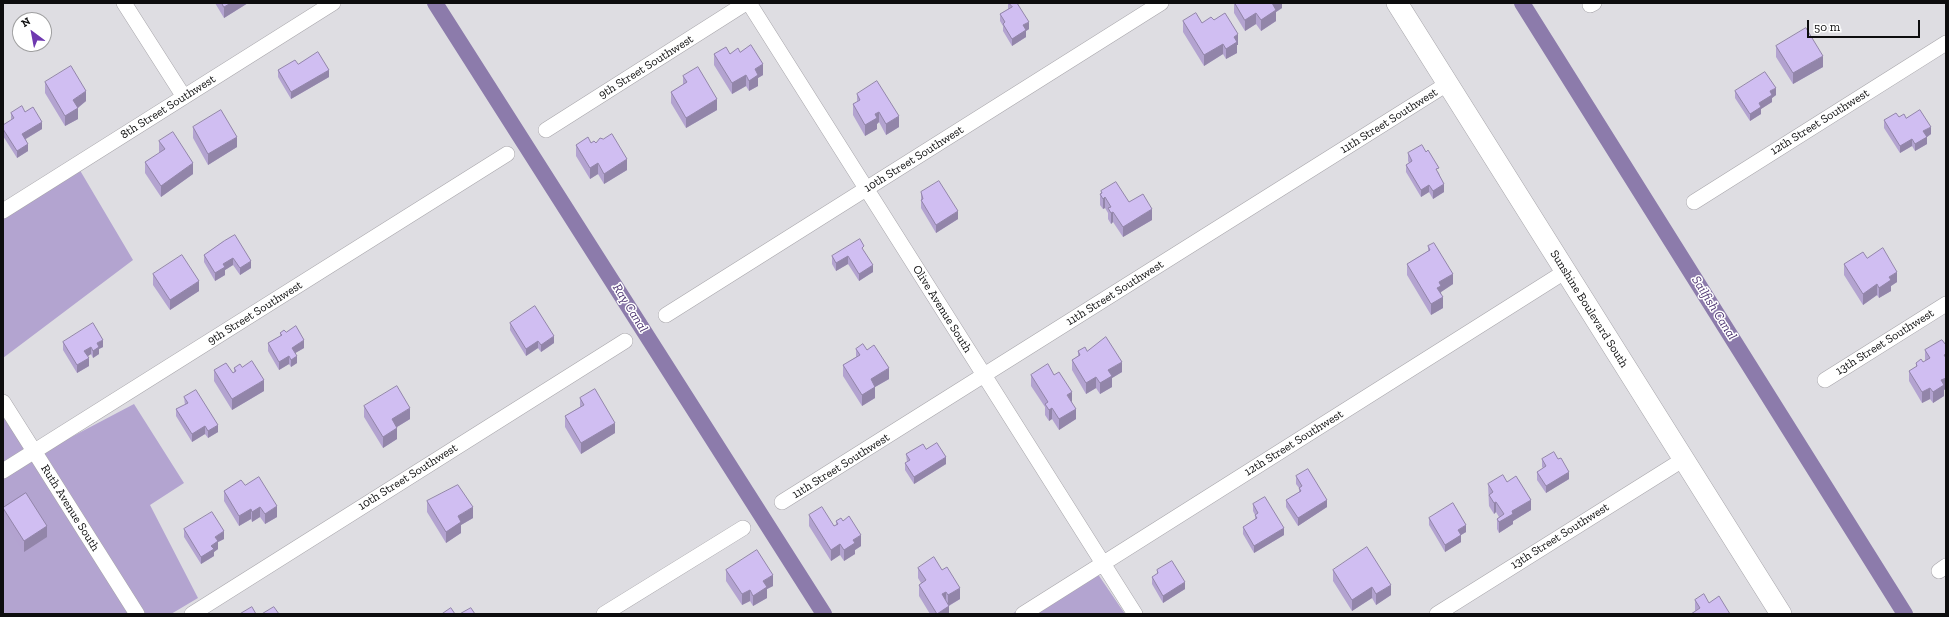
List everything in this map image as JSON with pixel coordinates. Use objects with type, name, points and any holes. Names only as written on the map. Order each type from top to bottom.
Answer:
[{"type":"street","points":[[124,3],[184,97]]},
{"type":"street","name":"8th Street Southwest","points":[[3,211],[333,3]]},
{"type":"street","name":"9th Street Southwest","points":[[546,130],[748,3]]},
{"type":"street","name":"Olive Avenue South","points":[[748,3],[1134,614]]},
{"type":"street","name":"10th Street Southwest","points":[[666,315],[1161,3]]},
{"type":"street","name":"Sunshine Boulevard South","points":[[1397,3],[1782,614]]},
{"type":"street","name":"12th Street Southwest","points":[[1694,202],[1946,43]]},
{"type":"street","name":"11th Street Southwest","points":[[782,502],[1447,84]]},
{"type":"street","name":"9th Street Southwest","points":[[3,471],[507,154]]},
{"type":"street","name":"12th Street Southwest","points":[[1023,614],[1566,271]]},
{"type":"street","name":"13th Street Southwest","points":[[1825,380],[1946,304]]},
{"type":"street","name":"10th Street Southwest","points":[[192,614],[625,341]]},
{"type":"street","name":"Ruth Avenue South","points":[[3,402],[137,614]]},
{"type":"street","name":"13th Street Southwest","points":[[1437,614],[1684,459]]},
{"type":"street","points":[[604,614],[743,528]]},
{"type":"shaded area","points":[[78,167],[133,260],[3,358],[3,213]]},
{"type":"shaded area","points":[[3,394],[39,454],[134,404],[184,483],[150,505],[198,598],[171,614],[3,614]]},
{"type":"shaded area","points":[[1091,564],[1125,614],[1012,614]]},
{"type":"building","points":[[222,3],[231,3],[224,7]]},
{"type":"building","points":[[1009,3],[1017,3],[1029,22],[1023,25],[1026,30],[1012,39],[1003,24],[1005,22],[1000,14],[1012,7]]},
{"type":"building","points":[[1235,3],[1272,3],[1276,10],[1261,20],[1256,13],[1245,20]]},
{"type":"building","points":[[1196,13],[1202,23],[1211,17],[1214,20],[1225,13],[1238,34],[1234,37],[1237,42],[1226,49],[1223,44],[1204,55],[1183,21]]},
{"type":"building","points":[[1806,28],[1823,56],[1793,73],[1776,46]]},
{"type":"building","points":[[751,45],[763,64],[755,69],[758,75],[749,81],[746,75],[732,83],[714,54],[726,47],[730,54],[738,48],[740,52]]},
{"type":"building","points":[[318,52],[329,70],[291,92],[278,70],[295,60],[298,64]]},
{"type":"building","points":[[71,66],[86,91],[73,100],[78,108],[65,116],[45,82]]},
{"type":"building","points":[[698,67],[717,99],[686,118],[671,92],[687,82],[683,76]]},
{"type":"building","points":[[1765,72],[1776,88],[1770,91],[1772,95],[1759,103],[1761,107],[1750,114],[1735,91]]},
{"type":"building","points":[[877,81],[899,116],[886,124],[879,112],[875,114],[877,118],[865,125],[853,104],[860,100],[857,94]]},
{"type":"building","points":[[22,106],[25,112],[33,107],[42,122],[22,134],[28,144],[17,151],[3,129],[3,125],[14,118],[11,113]]},
{"type":"building","points":[[221,110],[237,137],[208,154],[193,127]]},
{"type":"building","points":[[1920,110],[1931,127],[1923,131],[1927,137],[1915,144],[1912,139],[1900,146],[1884,120],[1896,113],[1899,117],[1904,114],[1906,118]]},
{"type":"building","points":[[173,132],[193,163],[161,186],[145,162],[165,149],[159,141]]},
{"type":"building","points":[[612,134],[627,159],[604,174],[598,163],[590,168],[576,145],[588,137],[591,143],[594,141],[596,143],[600,138],[603,139]]},
{"type":"building","points":[[1422,145],[1426,152],[1428,150],[1439,168],[1436,169],[1444,184],[1433,191],[1429,185],[1421,190],[1406,165],[1412,161],[1408,153]]},
{"type":"building","points":[[939,181],[958,211],[936,225],[921,200],[923,199],[921,192]]},
{"type":"building","points":[[1116,182],[1129,202],[1143,194],[1152,209],[1123,227],[1113,212],[1111,213],[1108,208],[1111,207],[1105,197],[1103,199],[1100,194],[1102,193],[1101,191]]},
{"type":"building","points":[[235,235],[251,261],[240,268],[233,258],[223,264],[225,267],[215,273],[204,255]]},
{"type":"building","points":[[860,239],[864,246],[862,248],[873,265],[859,274],[848,256],[836,263],[832,256]]},
{"type":"building","points":[[1434,243],[1453,274],[1439,282],[1441,286],[1437,288],[1443,297],[1431,304],[1407,264],[1430,250],[1428,246]]},
{"type":"building","points":[[1883,248],[1897,272],[1889,277],[1891,280],[1879,288],[1877,284],[1863,294],[1844,264],[1863,252],[1867,258]]},
{"type":"building","points":[[182,255],[199,281],[170,300],[153,274]]},
{"type":"building","points":[[535,306],[554,336],[541,345],[538,341],[526,349],[510,323]]},
{"type":"building","points":[[93,323],[103,340],[97,343],[99,347],[93,351],[91,347],[84,351],[89,358],[77,365],[63,342]]},
{"type":"building","points":[[296,326],[304,340],[292,348],[297,356],[291,360],[289,356],[279,362],[268,343],[282,335],[280,333],[284,330],[286,332]]},
{"type":"building","points":[[1106,337],[1122,362],[1108,370],[1112,376],[1100,383],[1096,377],[1086,383],[1072,360],[1080,355],[1078,351],[1085,347],[1087,351]]},
{"type":"building","points":[[1942,340],[1946,345],[1946,354],[1944,355],[1946,358],[1946,378],[1941,380],[1944,385],[1933,392],[1930,388],[1922,392],[1909,371],[1917,366],[1916,363],[1921,359],[1923,362],[1930,358],[1925,350]]},
{"type":"building","points":[[863,344],[867,350],[874,345],[889,368],[871,379],[875,387],[862,395],[843,365],[860,355],[856,349]]},
{"type":"building","points":[[252,361],[264,380],[232,399],[214,370],[226,363],[233,373],[236,371],[234,368],[240,364],[242,367]]},
{"type":"building","points":[[1048,364],[1054,375],[1059,372],[1072,392],[1067,395],[1076,409],[1059,419],[1052,408],[1049,410],[1045,404],[1048,402],[1031,375]]},
{"type":"building","points":[[397,386],[410,408],[392,419],[397,428],[383,437],[364,406]]},
{"type":"building","points":[[595,389],[615,423],[581,443],[565,416],[584,405],[580,398]]},
{"type":"building","points":[[196,390],[218,425],[208,431],[205,426],[192,434],[176,409],[188,403],[184,397]]},
{"type":"building","points":[[937,443],[946,457],[914,477],[905,463],[910,460],[906,454],[923,444],[926,449]]},
{"type":"building","points":[[1554,452],[1558,459],[1561,458],[1569,472],[1546,486],[1537,472],[1546,466],[1542,459]]},
{"type":"building","points":[[1308,469],[1327,500],[1298,518],[1286,500],[1301,491],[1299,488],[1302,486],[1296,476]]},
{"type":"building","points":[[1503,475],[1507,482],[1516,476],[1531,500],[1512,511],[1513,514],[1499,522],[1497,519],[1504,514],[1489,495],[1493,492],[1488,484]]},
{"type":"building","points":[[259,477],[277,506],[265,514],[260,507],[252,512],[251,509],[239,516],[224,491],[241,480],[245,485]]},
{"type":"building","points":[[458,485],[473,507],[458,516],[461,522],[446,532],[427,501]]},
{"type":"building","points":[[26,493],[47,526],[24,541],[3,508]]},
{"type":"building","points":[[1265,497],[1284,528],[1254,546],[1243,527],[1257,518],[1255,515],[1258,513],[1253,504]]},
{"type":"building","points":[[1453,503],[1466,525],[1458,530],[1461,535],[1445,545],[1429,518]]},
{"type":"building","points":[[822,507],[834,526],[838,524],[836,521],[841,518],[843,521],[849,516],[861,535],[853,540],[855,543],[844,550],[840,544],[831,550],[809,515]]},
{"type":"building","points":[[212,512],[224,531],[215,537],[218,541],[211,546],[214,549],[201,557],[184,529]]},
{"type":"building","points":[[1367,547],[1391,585],[1376,594],[1372,587],[1352,600],[1333,570]]},
{"type":"building","points":[[757,550],[773,575],[763,581],[767,587],[753,596],[750,590],[742,594],[726,570]]},
{"type":"building","points":[[934,557],[942,570],[947,567],[960,588],[948,595],[946,592],[942,594],[949,606],[937,614],[919,585],[926,580],[918,568]]},
{"type":"building","points":[[1172,561],[1185,582],[1163,596],[1152,577],[1158,573],[1157,570]]},
{"type":"building","points":[[1704,594],[1709,603],[1719,596],[1730,614],[1691,614],[1700,608],[1695,600]]},
{"type":"building","points":[[252,607],[256,614],[240,614]]},
{"type":"building","points":[[274,607],[279,614],[262,614]]},
{"type":"building","points":[[451,608],[455,614],[442,614]]},
{"type":"building","points":[[471,608],[475,614],[460,614]]},
{"type":"waterway","name":"Ray Canal","points":[[435,3],[824,614]]},
{"type":"waterway","name":"Sailfish Canal","points":[[1522,3],[1905,614]]}]
